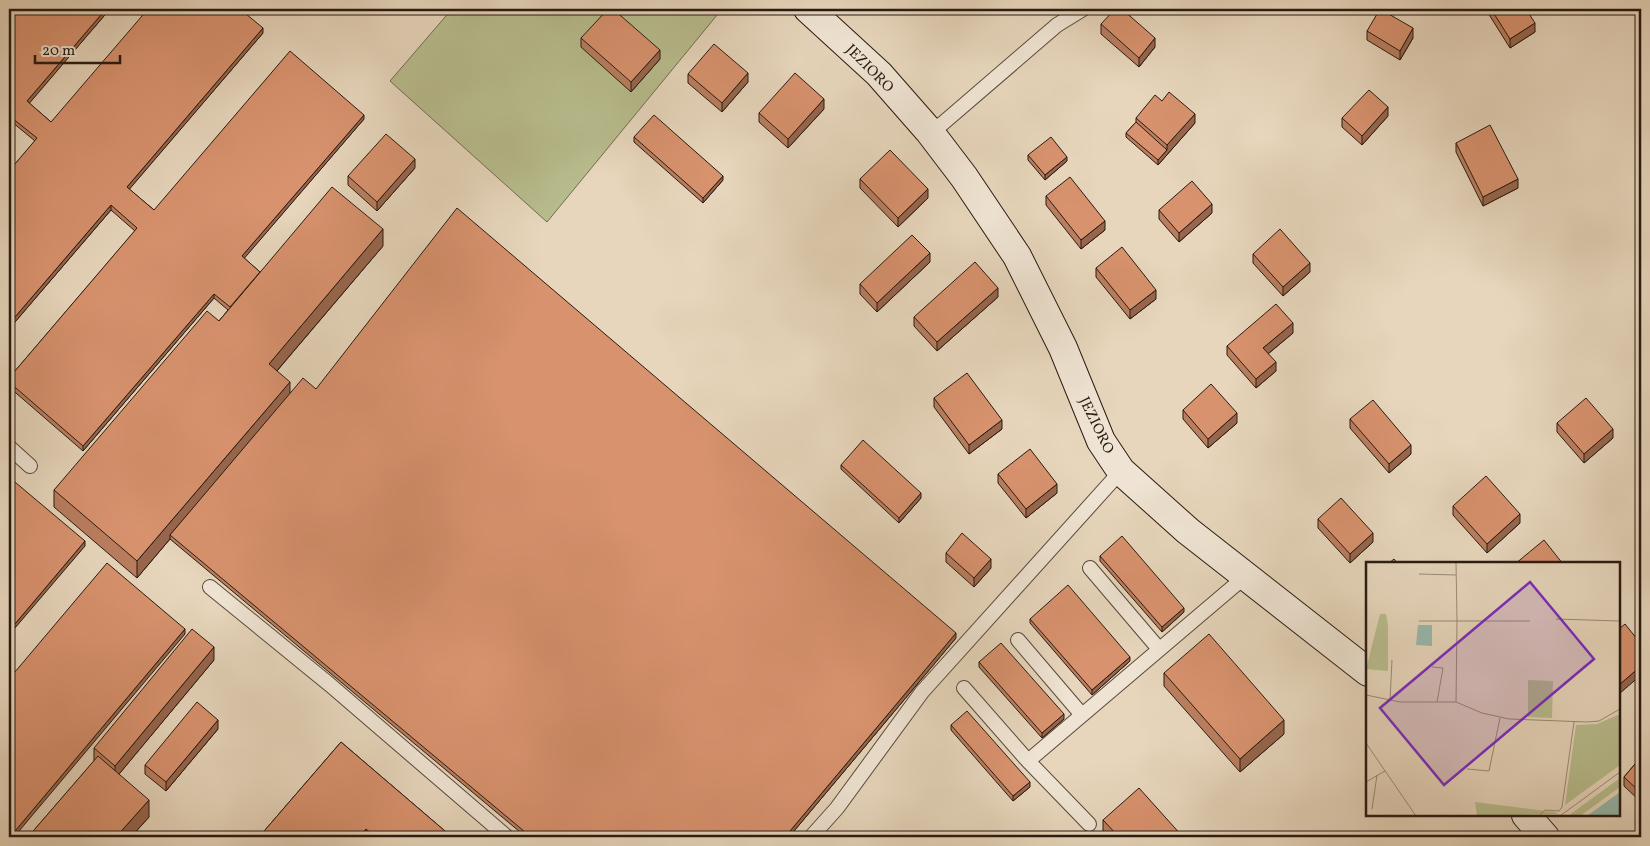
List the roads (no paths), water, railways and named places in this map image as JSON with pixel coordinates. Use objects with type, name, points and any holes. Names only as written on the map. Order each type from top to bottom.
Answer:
[{"type":"street","name":"JEZIORO","points":[[808,9],[879,74],[929,131],[964,177],[1017,256],[1063,348],[1101,441],[1121,471],[1188,531],[1247,575],[1366,670]]},
{"type":"street","points":[[1527,816],[1544,837]]},
{"type":"lane","points":[[929,131],[942,124],[1057,24],[1083,9]]},
{"type":"lane","points":[[9,447],[30,466]]},
{"type":"lane","points":[[811,837],[837,808],[922,692],[1121,471]]},
{"type":"lane","points":[[1090,568],[1159,649]]},
{"type":"lane","points":[[1028,761],[1247,575]]},
{"type":"lane","points":[[210,587],[329,684],[506,837]]},
{"type":"lane","points":[[1018,640],[1082,715]]},
{"type":"lane","points":[[964,688],[1028,761],[1089,824]]}]
